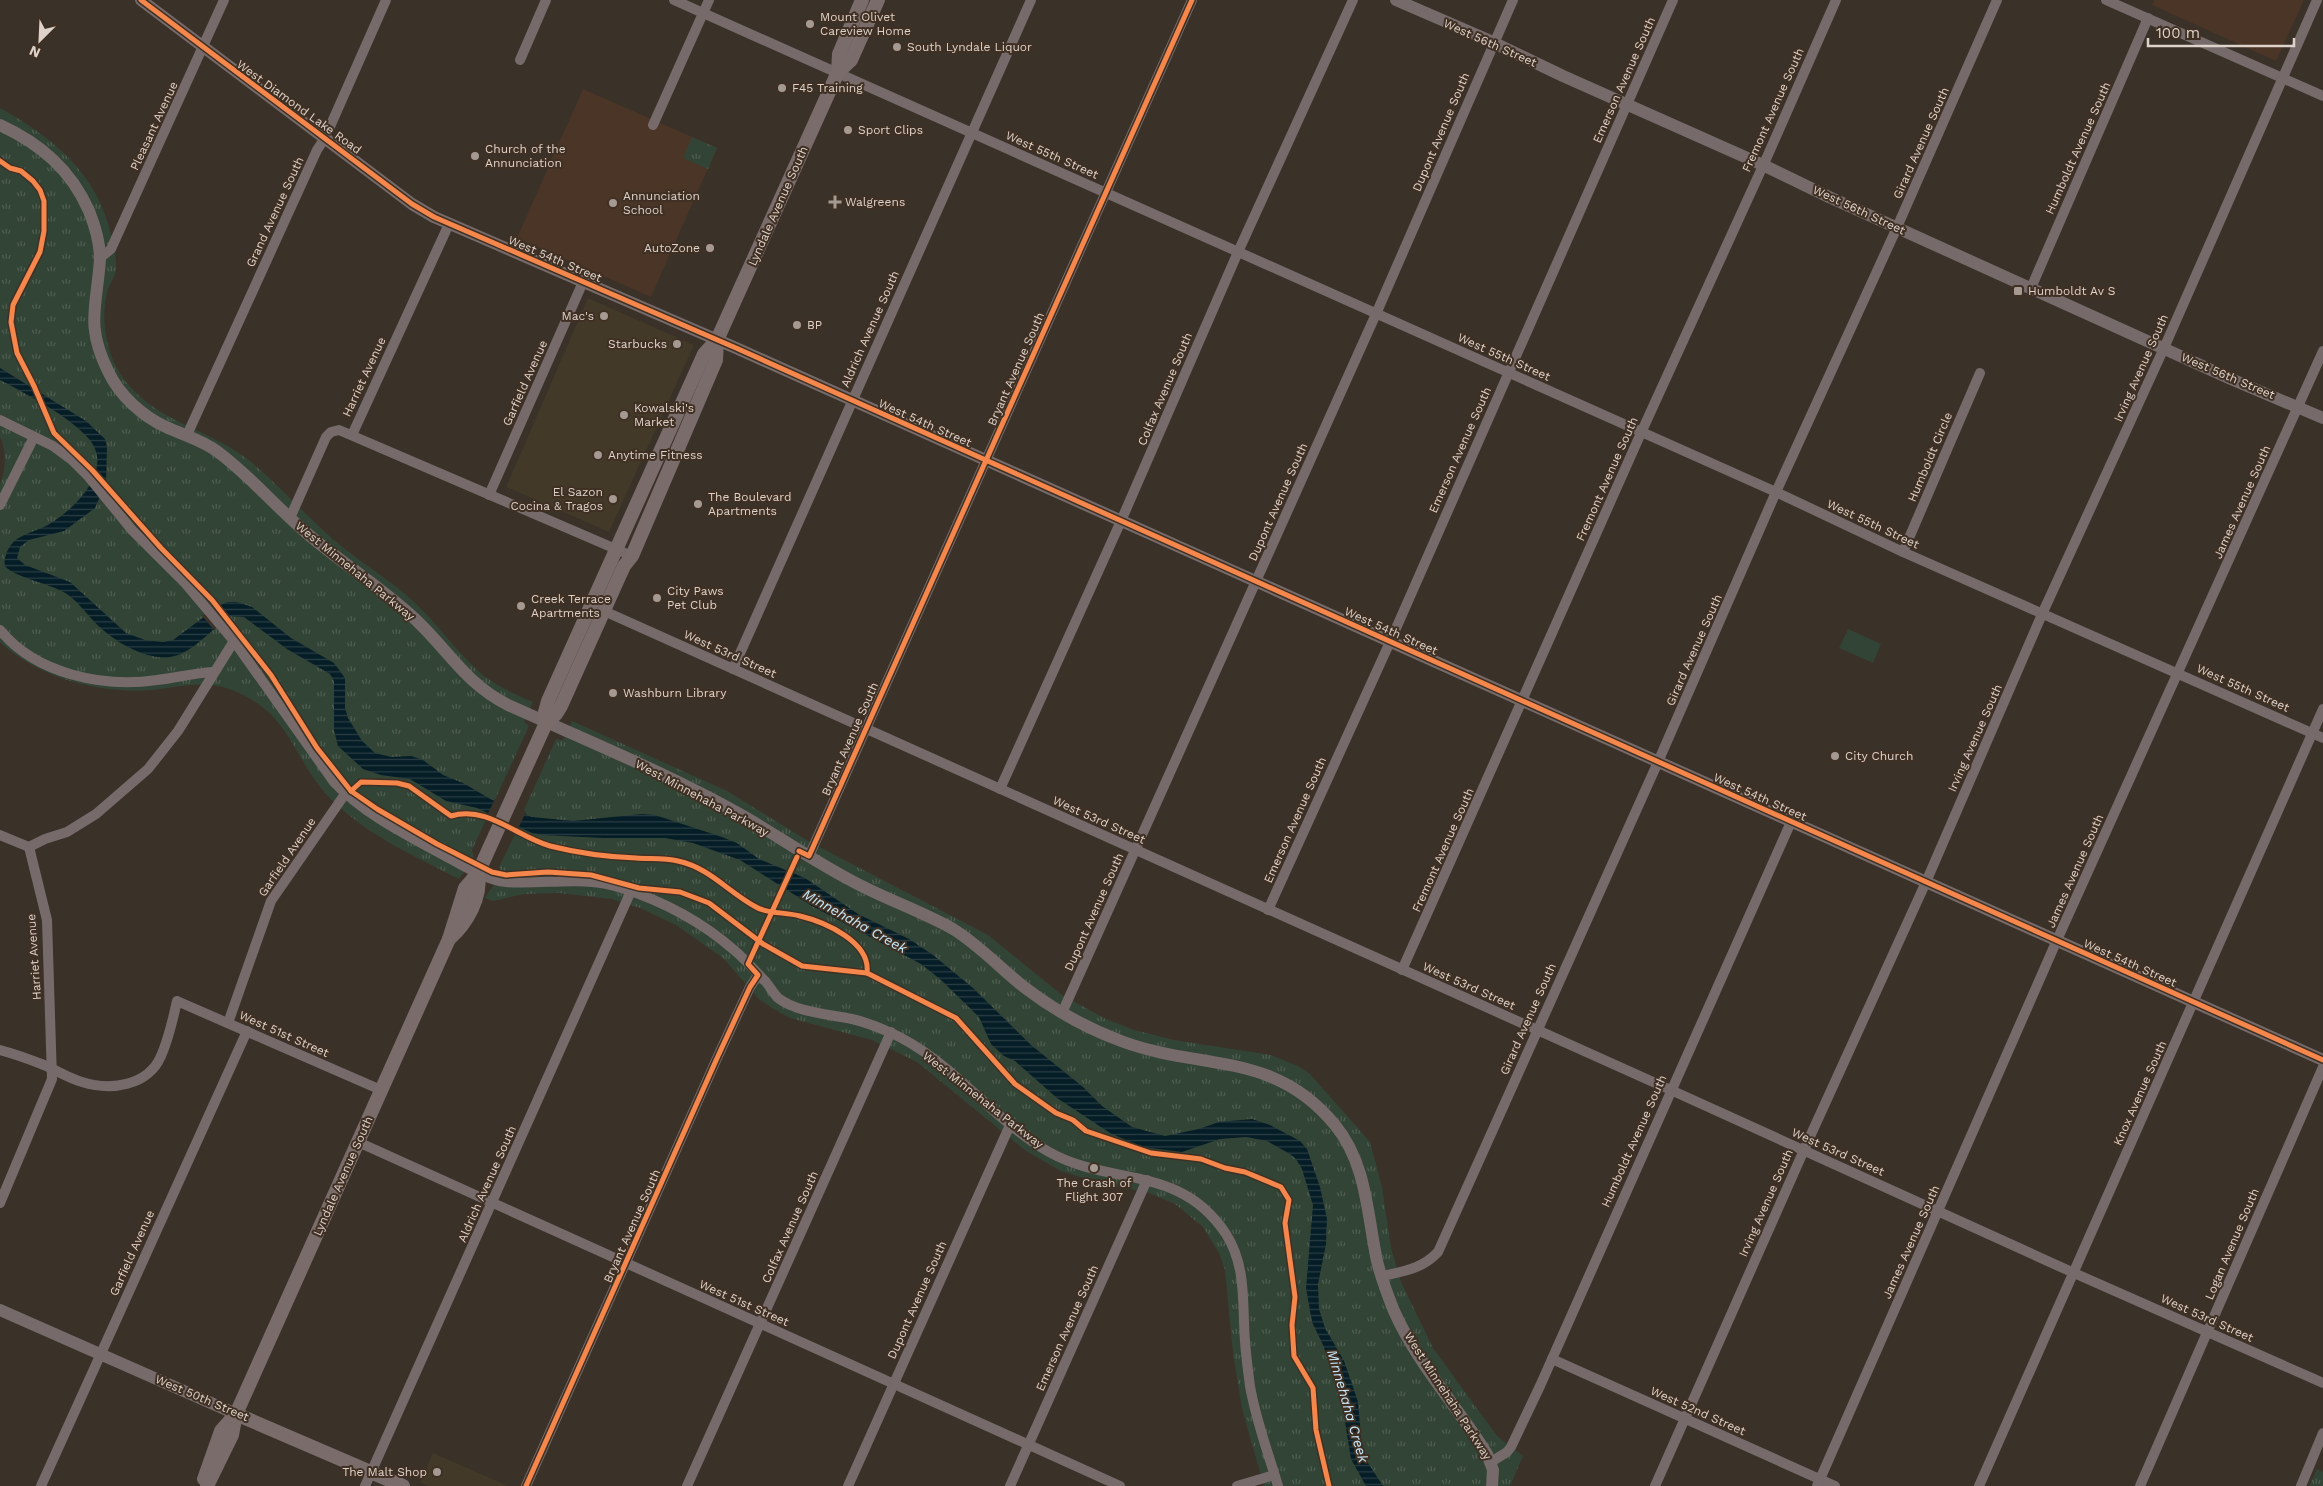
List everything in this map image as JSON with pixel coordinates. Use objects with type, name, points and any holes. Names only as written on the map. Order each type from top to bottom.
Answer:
[{"type":"main road","name":"Lyndale Avenue South","points":[[546,723],[545,712],[548,701],[704,354],[717,340],[838,72],[839,54],[862,0]]},
{"type":"main road","name":"Lyndale Avenue South","points":[[838,72],[851,60],[878,0]]},
{"type":"main road","name":"Lyndale Avenue South","points":[[207,1486],[232,1435],[236,1414],[449,939],[461,928],[475,900],[480,888],[478,873],[514,792],[546,723],[561,706],[624,566],[632,556],[716,360],[717,340]]},
{"type":"main road","name":"Lyndale Avenue South","points":[[202,1486],[221,1431],[236,1414]]},
{"type":"main road","name":"West 50th Street","points":[[236,1414],[403,1486]]},
{"type":"street","name":"West Diamond Lake Road","points":[[141,0],[412,204],[448,224]]},
{"type":"street","name":"Pleasant Avenue","points":[[100,258],[111,249],[224,0]]},
{"type":"street","name":"Grand Avenue South","points":[[187,435],[316,153],[325,138],[386,0]]},
{"type":"street","points":[[520,60],[546,0]]},
{"type":"street","name":"West 55th Street","points":[[674,0],[1776,492],[1903,552],[2043,612],[2323,738]]},
{"type":"street","points":[[652,125],[709,0]]},
{"type":"street","name":"Aldrich Avenue South","points":[[733,669],[1031,0]]},
{"type":"street","name":"Bryant Avenue South","points":[[809,856],[1192,0]]},
{"type":"street","name":"Colfax Avenue South","points":[[1000,789],[1121,521],[1238,252],[1354,0]]},
{"type":"street","name":"West 56th Street","points":[[1396,0],[1627,103],[1897,228],[2323,418]]},
{"type":"street","name":"Dupont Avenue South","points":[[1062,1012],[1376,314],[1513,0]]},
{"type":"street","name":"Emerson Avenue South","points":[[1268,910],[1390,642],[1673,0]]},
{"type":"street","name":"Fremont Avenue South","points":[[1402,970],[1836,0]]},
{"type":"street","name":"Girard Avenue South","points":[[1383,1276],[1417,1268],[1428,1262],[1438,1252],[1658,762],[1776,492],[1897,228],[1997,0]]},
{"type":"street","points":[[2106,0],[2323,96]]},
{"type":"street","name":"Irving Avenue South","points":[[1655,1486],[1804,1150],[1926,882],[2043,612],[2164,348],[2317,0]]},
{"type":"street","name":"Humboldt Avenue South","points":[[2031,288],[2148,18]]},
{"type":"street","name":"West Minnehaha Parkway","points":[[0,125],[23,136],[46,152],[64,169],[81,193],[94,225],[100,258],[93,310],[95,334],[104,364],[111,379],[126,398],[144,414],[164,426],[216,450],[314,540],[378,586],[414,618],[475,684],[496,699],[672,779],[746,818],[856,884],[958,932],[1026,989],[1079,1023],[1125,1043],[1168,1054],[1241,1066],[1261,1072],[1285,1082],[1314,1103],[1336,1125],[1355,1159],[1366,1194],[1378,1265],[1394,1311],[1412,1344],[1491,1462],[1494,1477],[1492,1486]]},
{"type":"street","name":"West 54th Street","points":[[448,224],[717,340],[2323,1060]]},
{"type":"street","name":"Harriet Avenue","points":[[290,518],[328,435],[339,430],[352,434],[448,224]]},
{"type":"street","name":"Garfield Avenue","points":[[489,495],[583,282]]},
{"type":"street","name":"James Avenue South","points":[[1819,1483],[2057,940],[2323,351]]},
{"type":"street","name":"Humboldt Circle","points":[[1903,552],[1980,373]]},
{"type":"street","name":"West Minnehaha Parkway","points":[[0,420],[34,437],[72,460],[88,476],[132,530],[185,584],[234,641],[316,758],[346,794],[373,814],[478,873],[501,881],[568,879],[619,886],[663,904],[688,917],[735,951],[778,998],[797,1007],[857,1020],[891,1032],[950,1071],[1010,1125],[1050,1152],[1073,1163],[1166,1185],[1186,1194],[1202,1206],[1224,1232],[1237,1256],[1242,1276],[1245,1342],[1250,1387],[1259,1431],[1278,1486]]},
{"type":"street","points":[[352,434],[632,556]]},
{"type":"street","points":[[0,505],[34,437]]},
{"type":"street","name":"West 53rd Street","points":[[604,611],[1938,1210],[2074,1273],[2323,1383]]},
{"type":"street","points":[[0,630],[15,646],[49,666],[98,680],[112,682],[156,681],[194,673],[213,672]]},
{"type":"street","points":[[0,835],[30,847],[67,832],[96,814],[148,769],[178,731],[234,641]]},
{"type":"street","name":"Knox Avenue South","points":[[1979,1486],[2323,709]]},
{"type":"street","name":"Garfield Avenue","points":[[228,1023],[273,899],[346,794]]},
{"type":"street","name":"Humboldt Avenue South","points":[[1491,1462],[1511,1448],[1791,822]]},
{"type":"street","name":"Harriet Avenue","points":[[0,1203],[51,1085],[53,1069],[47,920],[30,847]]},
{"type":"street","name":"Aldrich Avenue South","points":[[365,1486],[631,891]]},
{"type":"street","name":"Bryant Avenue South","points":[[526,1486],[718,1056],[750,987],[758,975]]},
{"type":"street","name":"West 51st Street","points":[[53,1069],[82,1082],[104,1086],[136,1081],[148,1074],[161,1056],[177,1001],[380,1090]]},
{"type":"street","name":"Garfield Avenue","points":[[42,1486],[247,1031]]},
{"type":"street","name":"Colfax Avenue South","points":[[687,1486],[891,1032]]},
{"type":"street","points":[[0,1050],[53,1069]]},
{"type":"street","name":"Logan Avenue South","points":[[2140,1486],[2323,1067]]},
{"type":"street","name":"Dupont Avenue South","points":[[848,1486],[1010,1125]]},
{"type":"street","name":"West 51st Street","points":[[358,1142],[1120,1486]]},
{"type":"street","name":"Emerson Avenue South","points":[[1010,1486],[1147,1180]]},
{"type":"street","name":"West 50th Street","points":[[0,1310],[236,1414]]},
{"type":"street","name":"West 52nd Street","points":[[1552,1359],[1684,1418],[1819,1483],[1835,1486]]},
{"type":"street","points":[[2301,1486],[2323,1433]]},
{"type":"street","points":[[1238,1486],[1274,1475]]},
{"type":"shaded area","points":[[2154,0],[2304,0],[2276,61],[2152,5]]},
{"type":"shaded area","name":"Annunciation School","points":[[583,89],[717,148],[651,297],[517,238]]},
{"type":"shaded area","points":[[588,298],[694,345],[609,532],[506,487]]},
{"type":"shaded area","points":[[433,1453],[508,1486],[428,1486],[420,1482]]},
{"type":"green space","points":[[0,108],[55,145],[70,160],[84,176],[105,213],[116,261],[116,272],[109,286],[104,310],[105,333],[116,366],[134,391],[149,404],[165,414],[235,450],[251,462],[335,541],[413,601],[484,676],[508,691],[533,702],[524,722],[529,726],[472,850],[474,858],[459,879],[372,832],[340,808],[315,780],[280,725],[256,702],[239,693],[228,688],[206,685],[131,691],[90,686],[51,674],[16,655],[0,642],[0,484],[5,460],[4,448],[0,437]]},
{"type":"green space","points":[[692,137],[717,148],[708,169],[683,158]]},
{"type":"green space","points":[[1848,629],[1881,644],[1873,663],[1839,648]]},
{"type":"green space","points":[[572,721],[727,791],[808,841],[988,935],[1062,995],[1106,1019],[1134,1030],[1174,1040],[1271,1055],[1298,1066],[1310,1074],[1370,1142],[1382,1187],[1391,1248],[1401,1282],[1433,1348],[1497,1436],[1523,1456],[1510,1486],[1264,1486],[1242,1409],[1233,1353],[1225,1270],[1219,1253],[1203,1227],[1175,1204],[1149,1193],[1096,1182],[1061,1171],[1026,1151],[917,1062],[872,1040],[790,1018],[760,1000],[723,958],[676,925],[640,908],[612,899],[559,893],[524,894],[493,901],[485,898],[497,880],[499,867],[526,812],[524,810],[556,739],[563,740]]},
{"type":"green space","points":[[2317,1469],[2323,1472],[2323,1486],[2309,1486]]},
{"type":"water","name":"Minnehaha Creek","points":[[0,368],[86,421],[105,439],[107,447],[106,482],[95,508],[64,531],[29,540],[20,547],[17,558],[25,565],[70,582],[126,633],[145,640],[163,642],[173,640],[220,605],[228,602],[237,602],[252,607],[291,638],[334,663],[345,678],[345,708],[348,718],[362,741],[375,753],[391,757],[411,756],[423,760],[443,775],[463,783],[492,800],[532,817],[573,821],[642,814],[655,815],[737,843],[759,859],[805,878],[858,914],[909,939],[933,955],[973,988],[1031,1045],[1083,1087],[1102,1106],[1132,1127],[1165,1136],[1199,1129],[1219,1122],[1252,1119],[1270,1125],[1300,1141],[1307,1149],[1320,1187],[1327,1219],[1326,1244],[1318,1284],[1319,1309],[1325,1328],[1344,1361],[1358,1402],[1361,1438],[1366,1460],[1383,1486],[1366,1486],[1351,1459],[1342,1403],[1324,1347],[1312,1322],[1306,1288],[1313,1205],[1302,1169],[1296,1159],[1290,1154],[1267,1141],[1246,1137],[1220,1139],[1182,1152],[1142,1147],[1110,1133],[1057,1098],[1015,1061],[1004,1056],[991,1044],[979,1017],[940,979],[921,964],[812,906],[740,860],[693,843],[665,838],[603,838],[532,833],[477,808],[446,801],[410,779],[381,775],[363,769],[338,746],[334,730],[334,681],[330,674],[287,649],[244,617],[229,616],[191,648],[178,655],[158,657],[127,647],[97,625],[67,594],[17,574],[5,566],[6,555],[14,541],[48,525],[69,510],[79,499],[88,488],[94,476],[97,463],[96,451],[89,439],[80,430],[47,406],[0,380]]},
{"type":"pier","points":[[219,604],[231,618],[214,630],[202,616]]},
{"type":"pier","points":[[495,799],[526,812],[518,829],[487,815]]},
{"type":"cycle path","points":[[141,0],[412,204],[434,217],[736,348],[2323,1060]]},
{"type":"cycle path","points":[[799,851],[809,856],[1192,0]]},
{"type":"cycle path","points":[[0,161],[10,168],[21,171],[33,181],[40,190],[44,201],[44,231],[40,252],[13,305],[11,322],[17,353],[34,386],[54,433],[92,470],[161,548],[212,600],[271,675],[317,748],[351,791],[377,809],[437,844],[492,872],[506,875],[548,872],[591,875],[639,888],[680,892],[709,903],[763,944],[802,966],[867,973]]},
{"type":"cycle path","points":[[351,791],[361,782],[397,783],[409,786],[451,816],[464,814],[489,818],[550,846],[593,854],[668,859],[689,864],[700,869],[746,901],[761,909],[810,919],[833,928],[844,935],[862,952],[866,962],[867,973],[956,1018],[1015,1084],[1056,1113],[1073,1120],[1086,1131],[1151,1153],[1201,1159],[1225,1168],[1245,1172],[1281,1187],[1289,1200],[1285,1223],[1295,1297],[1292,1325],[1294,1356],[1313,1388],[1316,1430],[1329,1486]]},
{"type":"cycle path","points":[[526,1486],[718,1056],[750,987],[758,975],[748,964],[797,857]]},
{"type":"place","name":"Mount Olivet Careview Home","points":[[810,24]]},
{"type":"place","name":"South Lyndale Liquor","points":[[897,47]]},
{"type":"place","name":"F45 Training","points":[[782,88]]},
{"type":"place","name":"Sport Clips","points":[[848,130]]},
{"type":"place","name":"Church of the Annunciation","points":[[475,156]]},
{"type":"place","name":"Walgreens","points":[[835,202]]},
{"type":"place","name":"Annunciation School","points":[[613,203]]},
{"type":"place","name":"AutoZone","points":[[710,248]]},
{"type":"place","name":"Humboldt Av S","points":[[2018,291]]},
{"type":"place","name":"Mac's","points":[[604,316]]},
{"type":"place","name":"BP","points":[[797,325]]},
{"type":"place","name":"Starbucks","points":[[677,344]]},
{"type":"place","name":"Kowalski's Market","points":[[624,415]]},
{"type":"place","name":"Anytime Fitness","points":[[598,455]]},
{"type":"place","name":"El Sazon Cocina & Tragos","points":[[613,499]]},
{"type":"place","name":"The Boulevard Apartments","points":[[698,504]]},
{"type":"place","name":"City Paws Pet Club","points":[[657,598]]},
{"type":"place","name":"Creek Terrace Apartments","points":[[521,606]]},
{"type":"place","name":"Washburn Library","points":[[613,693]]},
{"type":"place","name":"City Church","points":[[1835,756]]},
{"type":"place","name":"The Crash of Flight 307","points":[[1094,1168]]},
{"type":"place","name":"The Malt Shop","points":[[437,1472]]}]
